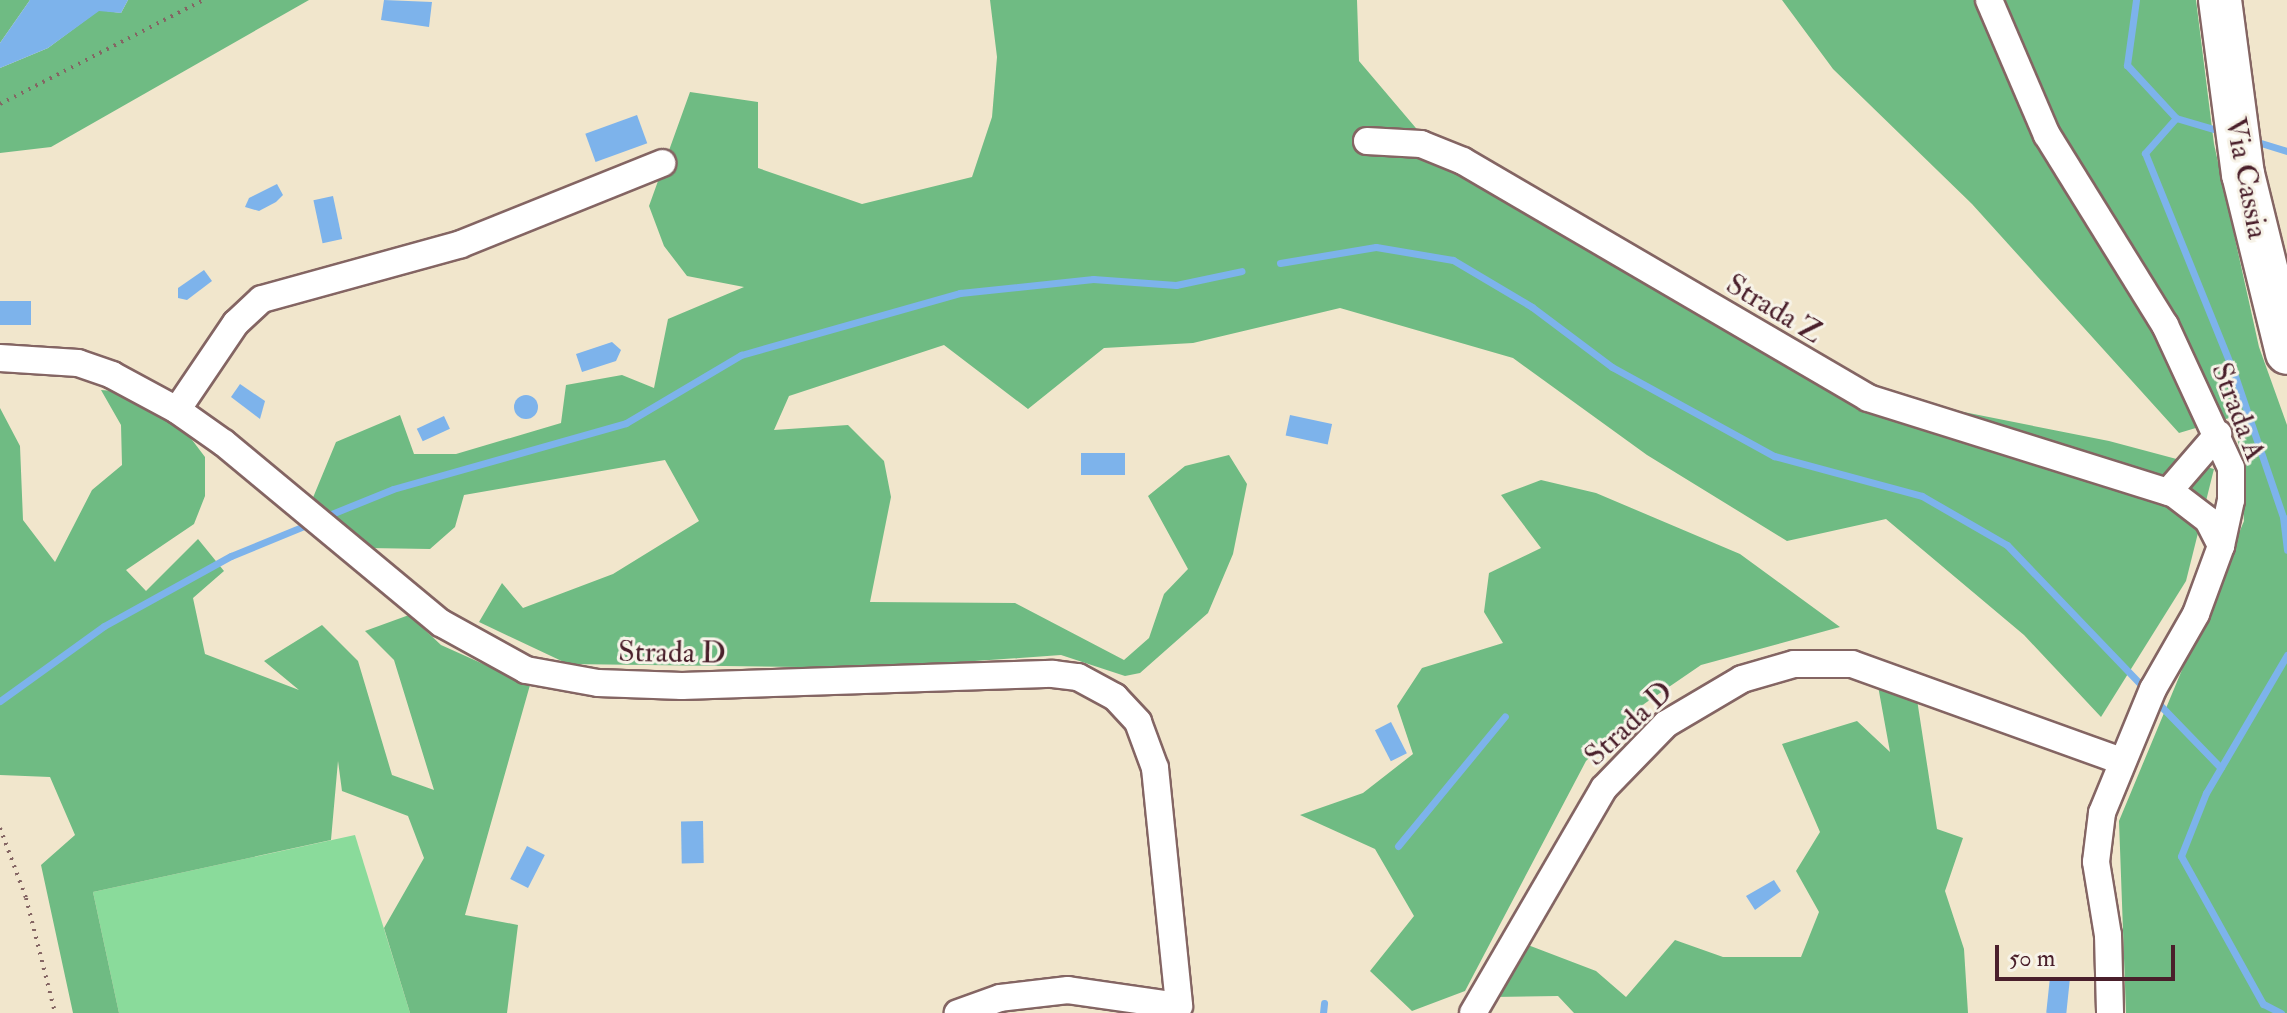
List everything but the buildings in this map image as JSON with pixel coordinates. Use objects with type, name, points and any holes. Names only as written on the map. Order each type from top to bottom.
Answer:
[{"type":"main road","name":"Via Cassia","points":[[2220,0],[2228,83],[2243,174],[2287,353]]},
{"type":"street","name":"Strada A","points":[[1989,0],[2047,135],[2143,286],[2218,434],[2231,468],[2232,490],[2221,546],[2196,614],[2149,697],[2102,813],[2096,862],[2108,935],[2110,1013]]},
{"type":"street","name":"Strada Z","points":[[1367,141],[1421,144],[1450,154],[1868,398],[2168,492],[2199,510],[2221,546]]},
{"type":"street","points":[[177,410],[236,323],[262,299],[461,244],[662,163]]},
{"type":"street","name":"Strada D","points":[[0,358],[78,363],[112,375],[177,410],[473,644],[526,670],[563,679],[724,686],[1053,674],[1100,687],[1138,722],[1155,768],[1191,1010],[1068,990],[1000,998],[958,1013]]},
{"type":"street","points":[[2168,492],[2218,434]]},
{"type":"street","name":"Strada D","points":[[1473,1013],[1604,788],[1666,724],[1742,679],[1794,664],[1852,664],[2122,761]]},
{"type":"path","points":[[0,104],[203,0]]},
{"type":"path","points":[[0,828],[26,898],[55,1013]]},
{"type":"green space","points":[[0,0],[30,0],[0,43]]},
{"type":"green space","points":[[128,0],[309,0],[51,147],[0,153],[0,68],[48,48],[99,10],[121,13]]},
{"type":"green space","points":[[990,0],[1357,0],[1359,61],[1432,147],[1848,389],[2109,441],[2214,469],[2186,581],[2101,717],[2024,635],[1886,519],[1787,541],[1647,455],[1513,358],[1340,308],[1193,343],[1104,348],[1028,409],[944,345],[789,396],[774,430],[848,425],[884,461],[891,497],[870,602],[1015,603],[1124,660],[1149,638],[1164,594],[1188,569],[1148,496],[1185,466],[1229,455],[1247,484],[1233,554],[1208,613],[1140,673],[1125,676],[1061,655],[874,668],[568,664],[479,622],[502,583],[523,608],[613,574],[699,521],[665,460],[464,495],[455,527],[430,549],[368,548],[312,500],[336,442],[400,415],[414,454],[456,454],[561,423],[566,385],[622,375],[654,388],[668,319],[744,287],[687,276],[664,246],[649,206],[690,92],[758,102],[758,168],[862,204],[972,177],[992,117],[997,57]]},
{"type":"green space","points":[[1782,0],[2196,0],[2214,144],[2259,347],[2287,425],[2287,1013],[2126,1013],[2119,821],[2244,521],[2236,416],[2179,433],[1972,204],[1833,69]]},
{"type":"green space","points":[[101,390],[127,392],[174,416],[205,457],[205,496],[194,524],[126,570],[146,591],[198,539],[224,571],[193,598],[205,654],[299,690],[264,661],[322,625],[358,661],[392,775],[434,790],[394,660],[365,631],[409,615],[441,645],[530,685],[465,915],[518,925],[507,1013],[410,1013],[384,928],[424,858],[408,816],[342,791],[338,761],[331,840],[93,892],[119,1013],[73,1013],[41,865],[75,835],[50,777],[0,775],[0,408],[20,446],[23,520],[55,562],[92,490],[122,465],[121,425]]},
{"type":"green space","points":[[1541,480],[1596,493],[1740,554],[1840,627],[1701,665],[1644,704],[1586,761],[1465,991],[1412,1011],[1370,971],[1414,916],[1375,849],[1300,815],[1363,793],[1413,754],[1397,706],[1422,668],[1503,643],[1484,612],[1489,573],[1541,548],[1501,495]]},
{"type":"green space","points":[[1876,675],[1916,693],[1937,829],[1963,838],[1945,891],[1964,949],[1968,1013],[1574,1013],[1558,996],[1493,997],[1523,943],[1596,971],[1626,997],[1675,940],[1723,957],[1801,957],[1819,912],[1796,871],[1820,832],[1782,744],[1857,721],[1890,752]]},
{"type":"green space","points":[[355,835],[410,1013],[119,1013],[93,892]]},
{"type":"water","points":[[30,0],[128,0],[121,13],[99,11],[48,48],[0,68],[0,43]]},
{"type":"water","points":[[384,0],[432,2],[429,27],[381,20]]},
{"type":"water","points":[[637,115],[647,143],[596,162],[585,134]]},
{"type":"water","points":[[277,184],[283,195],[276,202],[259,211],[245,207],[249,198]]},
{"type":"water","points":[[333,196],[342,239],[323,243],[313,200]]},
{"type":"water","points":[[204,270],[212,281],[187,300],[178,298],[178,288]]},
{"type":"water","points":[[0,301],[31,301],[31,325],[0,325]]},
{"type":"water","points":[[612,342],[621,350],[616,361],[582,372],[576,354]]},
{"type":"water","points":[[240,384],[265,401],[260,419],[231,397]]},
{"type":"water","points":[[526,395],[534,399],[538,407],[534,415],[526,419],[518,415],[514,407],[518,399]]},
{"type":"water","points":[[1290,415],[1332,424],[1328,444],[1286,436]]},
{"type":"water","points":[[444,416],[450,429],[423,441],[417,429]]},
{"type":"water","points":[[1081,453],[1125,453],[1125,475],[1081,475]]},
{"type":"water","points":[[1391,722],[1407,753],[1391,761],[1375,730]]},
{"type":"water","points":[[681,821],[703,821],[704,863],[682,863]]},
{"type":"water","points":[[527,846],[545,855],[528,888],[510,879]]},
{"type":"water","points":[[1774,880],[1781,891],[1755,910],[1746,896]]},
{"type":"water","points":[[2050,977],[2070,979],[2066,1013],[2046,1013]]},
{"type":"waterway","points":[[2136,0],[2127,65],[2176,118],[2224,132]]},
{"type":"waterway","points":[[2176,118],[2145,153],[2234,373],[2283,517],[2287,550]]},
{"type":"waterway","points":[[2251,140],[2287,151]]},
{"type":"waterway","points":[[1280,263],[1376,247],[1453,260],[1532,307],[1612,367],[1774,456],[1922,496],[2007,545],[2145,689]]},
{"type":"waterway","points":[[324,517],[393,489],[626,423],[741,355],[960,293],[1093,279],[1176,285],[1242,271]]},
{"type":"waterway","points":[[0,701],[104,626],[231,556],[309,524]]},
{"type":"waterway","points":[[2281,1013],[2263,1004],[2181,856],[2206,793],[2287,655]]},
{"type":"waterway","points":[[2156,701],[2221,768]]},
{"type":"waterway","points":[[1398,846],[1505,716]]},
{"type":"waterway","points":[[1323,1013],[1324,1003]]}]
